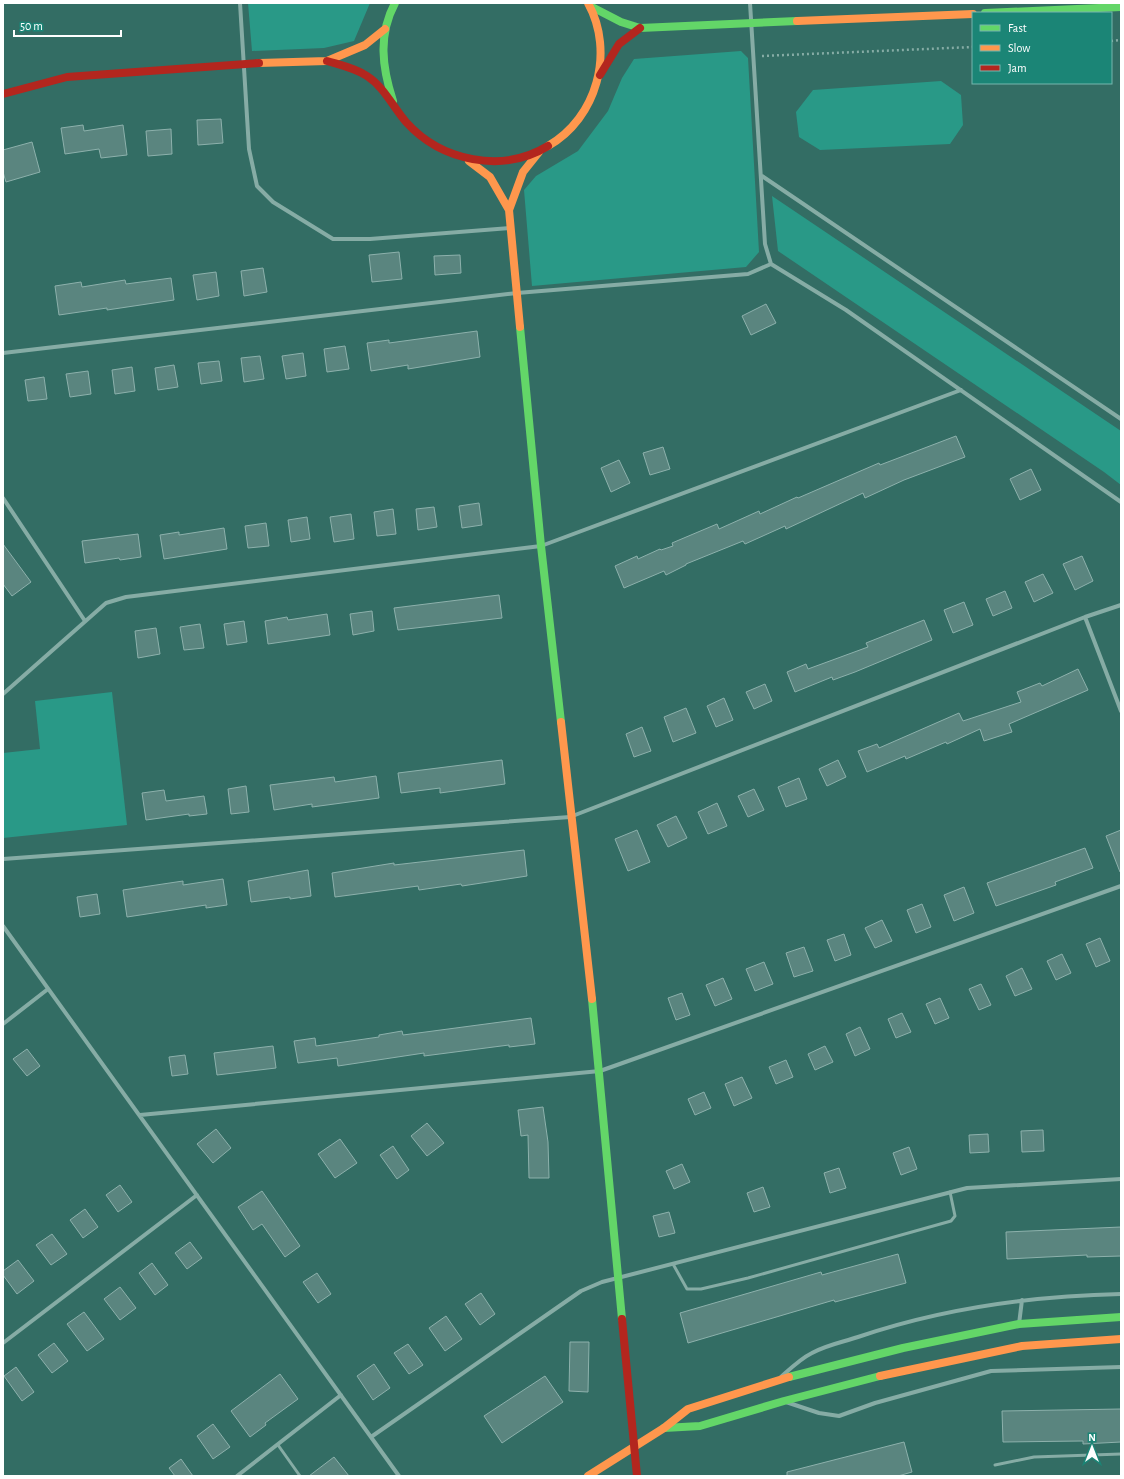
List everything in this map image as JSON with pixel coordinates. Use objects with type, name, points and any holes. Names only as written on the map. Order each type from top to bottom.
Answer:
[{"type":"street","points":[[240,3],[242,63],[249,149],[257,186],[273,202],[333,239],[370,239],[511,228]]},
{"type":"street","points":[[395,3],[385,29],[382,54],[385,78],[394,103],[406,122],[424,139],[444,152],[468,160],[492,162],[516,160],[539,152],[560,138],[577,121],[590,100],[598,78],[619,44],[640,28]]},
{"type":"street","points":[[750,3],[762,176],[765,244],[771,264],[846,310],[1121,502]]},
{"type":"street","points":[[589,4],[621,22],[640,28],[972,14]]},
{"type":"street","points":[[589,4],[599,35],[601,53],[598,78]]},
{"type":"street","points":[[1008,12],[1121,7]]},
{"type":"street","points":[[3,94],[67,77],[242,63],[327,61],[365,46],[385,29]]},
{"type":"street","points":[[327,61],[366,76],[394,103]]},
{"type":"street","points":[[509,210],[523,172],[539,152]]},
{"type":"street","points":[[468,160],[490,177],[509,210],[541,546],[570,817],[600,1071],[633,1446],[637,1476]]},
{"type":"street","points":[[762,176],[1121,418]]},
{"type":"street","points":[[3,353],[517,293],[748,274],[771,264]]},
{"type":"street","points":[[3,694],[106,603],[126,597],[541,546],[961,390]]},
{"type":"street","points":[[3,498],[85,620]]},
{"type":"street","points":[[3,859],[570,817],[1085,617],[1121,605]]},
{"type":"street","points":[[1085,617],[1121,711]]},
{"type":"street","points":[[140,1115],[600,1071],[1121,886]]},
{"type":"street","points":[[3,926],[399,1476]]},
{"type":"street","points":[[3,1024],[48,989]]},
{"type":"street","points":[[371,1437],[581,1291],[602,1282],[967,1188],[1121,1179]]},
{"type":"street","points":[[3,1343],[197,1195]]},
{"type":"street","points":[[777,1380],[798,1361],[813,1352],[880,1329],[983,1305],[1022,1300],[1121,1294]]},
{"type":"street","points":[[1018,1324],[1022,1300]]},
{"type":"street","points":[[588,1476],[633,1446],[664,1428],[688,1409],[777,1380],[903,1348],[1018,1324],[1121,1316]]},
{"type":"street","points":[[664,1428],[700,1426],[784,1401],[908,1369],[1022,1346],[1121,1339]]},
{"type":"street","points":[[784,1401],[819,1413],[839,1416],[875,1403],[990,1371],[1121,1367]]},
{"type":"street","points":[[237,1476],[341,1395]]},
{"type":"lane","points":[[673,1264],[687,1289],[701,1289],[748,1278],[951,1221],[955,1216],[950,1192]]},
{"type":"lane","points":[[278,1445],[300,1476]]},
{"type":"lane","points":[[995,1465],[1034,1457],[1121,1454]]},
{"type":"path","points":[[753,56],[972,47]]},
{"type":"green space","points":[[248,3],[370,3],[354,41],[324,48],[252,51]]},
{"type":"green space","points":[[741,51],[748,58],[759,252],[746,267],[532,286],[524,190],[536,176],[578,151],[608,111],[622,78],[634,59]]},
{"type":"green space","points":[[941,81],[961,95],[963,125],[950,144],[820,150],[799,137],[796,112],[813,90]]},
{"type":"green space","points":[[772,196],[1121,431],[1121,485],[778,251]]},
{"type":"green space","points":[[112,692],[127,825],[3,838],[3,753],[40,749],[35,701]]},
{"type":"building","points":[[221,119],[223,143],[198,145],[197,120]]},
{"type":"building","points":[[83,125],[84,131],[123,125],[127,155],[101,158],[99,149],[65,154],[61,128]]},
{"type":"building","points":[[171,129],[172,154],[148,156],[146,131]]},
{"type":"building","points":[[32,142],[40,172],[6,182],[3,172],[3,150]]},
{"type":"building","points":[[399,252],[402,279],[372,282],[369,255]]},
{"type":"building","points":[[460,255],[461,273],[435,275],[434,256]]},
{"type":"building","points":[[263,268],[267,292],[244,296],[241,271]]},
{"type":"building","points":[[216,272],[219,296],[197,300],[193,275]]},
{"type":"building","points":[[171,278],[174,300],[107,310],[107,308],[59,315],[55,286],[81,282],[82,287],[125,280],[126,284]]},
{"type":"building","points":[[766,304],[776,323],[751,335],[742,316]]},
{"type":"building","points":[[477,331],[480,357],[408,369],[408,365],[371,371],[367,343],[389,340],[389,343]]},
{"type":"building","points":[[345,346],[349,369],[327,372],[324,349]]},
{"type":"building","points":[[303,353],[306,376],[286,379],[282,356]]},
{"type":"building","points":[[260,356],[264,379],[244,382],[241,358]]},
{"type":"building","points":[[219,361],[222,381],[201,384],[198,363]]},
{"type":"building","points":[[174,365],[178,387],[158,390],[155,368]]},
{"type":"building","points":[[132,367],[135,391],[115,394],[112,370]]},
{"type":"building","points":[[88,371],[91,394],[70,397],[66,374]]},
{"type":"building","points":[[44,377],[47,399],[28,401],[25,380]]},
{"type":"building","points":[[956,436],[965,457],[904,480],[865,498],[863,493],[786,529],[785,526],[745,544],[743,541],[686,564],[666,575],[664,571],[624,588],[615,566],[637,556],[638,559],[660,549],[673,546],[672,543],[717,524],[719,529],[759,511],[760,514],[879,463],[880,465]]},
{"type":"building","points":[[663,447],[670,469],[650,475],[643,453]]},
{"type":"building","points":[[619,460],[630,483],[611,492],[601,468]]},
{"type":"building","points":[[1031,469],[1041,490],[1020,500],[1010,479]]},
{"type":"building","points":[[479,503],[482,525],[462,528],[459,506]]},
{"type":"building","points":[[434,507],[437,527],[418,530],[416,509]]},
{"type":"building","points":[[393,509],[396,534],[377,536],[374,512]]},
{"type":"building","points":[[351,514],[354,539],[334,542],[330,517]]},
{"type":"building","points":[[307,517],[310,539],[291,542],[288,520]]},
{"type":"building","points":[[266,523],[269,546],[248,548],[245,526]]},
{"type":"building","points":[[224,528],[227,549],[164,559],[160,535],[179,532],[179,535]]},
{"type":"building","points":[[138,534],[141,557],[120,560],[119,558],[85,563],[82,541]]},
{"type":"building","points":[[3,544],[31,582],[12,596],[3,584]]},
{"type":"building","points":[[1082,556],[1093,581],[1075,590],[1063,564]]},
{"type":"building","points":[[1043,574],[1053,593],[1034,602],[1025,582]]},
{"type":"building","points":[[1005,591],[1012,608],[993,616],[986,599]]},
{"type":"building","points":[[499,595],[502,618],[398,630],[394,608]]},
{"type":"building","points":[[964,602],[973,625],[953,633],[944,610]]},
{"type":"building","points":[[372,611],[374,631],[353,635],[350,614]]},
{"type":"building","points":[[327,614],[330,635],[268,644],[265,621],[287,617],[288,620]]},
{"type":"building","points":[[924,620],[932,640],[855,672],[833,680],[832,677],[795,692],[787,672],[806,664],[808,669],[868,647],[866,643]]},
{"type":"building","points":[[244,621],[247,642],[227,645],[224,624]]},
{"type":"building","points":[[200,624],[204,648],[184,650],[180,627]]},
{"type":"building","points":[[156,628],[160,654],[138,658],[135,631]]},
{"type":"building","points":[[1078,669],[1088,690],[1009,724],[1012,732],[984,741],[980,729],[947,744],[946,742],[906,759],[905,756],[867,772],[858,751],[877,744],[879,748],[959,713],[963,721],[1021,702],[1017,692],[1040,683],[1042,686]]},
{"type":"building","points":[[765,684],[772,701],[754,709],[746,692]]},
{"type":"building","points":[[724,698],[733,720],[716,727],[707,706]]},
{"type":"building","points":[[686,708],[696,733],[673,742],[664,717]]},
{"type":"building","points":[[642,727],[651,751],[634,757],[626,734]]},
{"type":"building","points":[[502,760],[505,784],[440,793],[440,788],[401,793],[398,773]]},
{"type":"building","points":[[838,760],[846,777],[827,786],[819,769]]},
{"type":"building","points":[[376,776],[379,798],[312,807],[312,804],[274,810],[270,785],[334,777],[335,782]]},
{"type":"building","points":[[799,778],[807,799],[786,807],[778,787]]},
{"type":"building","points":[[246,786],[249,812],[231,814],[228,789]]},
{"type":"building","points":[[754,789],[764,810],[748,817],[738,796]]},
{"type":"building","points":[[164,790],[166,801],[204,796],[207,814],[189,816],[189,814],[146,820],[142,793]]},
{"type":"building","points":[[717,803],[727,826],[708,834],[698,812]]},
{"type":"building","points":[[676,816],[687,838],[668,847],[657,825]]},
{"type":"building","points":[[637,830],[650,862],[628,871],[615,839]]},
{"type":"building","points":[[1121,830],[1121,871],[1120,872],[1106,836]]},
{"type":"building","points":[[1085,848],[1093,868],[1055,882],[1056,885],[996,906],[987,883]]},
{"type":"building","points":[[524,850],[527,876],[462,886],[461,884],[419,890],[418,886],[335,897],[332,873],[394,863],[394,865]]},
{"type":"building","points":[[308,870],[311,896],[251,902],[248,881]]},
{"type":"building","points":[[223,879],[227,905],[206,908],[206,905],[127,917],[123,890],[183,881],[183,885]]},
{"type":"building","points":[[964,887],[974,913],[954,921],[944,895]]},
{"type":"building","points":[[97,894],[100,914],[80,917],[77,897]]},
{"type":"building","points":[[922,904],[931,927],[916,933],[907,910]]},
{"type":"building","points":[[882,920],[892,941],[875,948],[865,928]]},
{"type":"building","points":[[844,934],[851,955],[835,961],[827,940]]},
{"type":"building","points":[[1100,938],[1110,961],[1096,967],[1086,944]]},
{"type":"building","points":[[804,947],[813,971],[794,977],[786,953]]},
{"type":"building","points":[[1062,954],[1071,973],[1056,980],[1047,961]]},
{"type":"building","points":[[764,962],[773,984],[755,991],[746,969]]},
{"type":"building","points":[[1022,968],[1032,989],[1015,996],[1006,976]]},
{"type":"building","points":[[723,978],[732,999],[715,1006],[706,985]]},
{"type":"building","points":[[981,984],[991,1005],[979,1010],[969,989]]},
{"type":"building","points":[[682,993],[690,1015],[676,1020],[668,998]]},
{"type":"building","points":[[940,998],[949,1018],[935,1024],[926,1004]]},
{"type":"building","points":[[902,1013],[911,1032],[896,1038],[888,1019]]},
{"type":"building","points":[[531,1018],[535,1044],[509,1047],[509,1045],[424,1056],[424,1053],[338,1066],[337,1058],[298,1063],[294,1041],[315,1038],[316,1046],[379,1037],[379,1035],[402,1031],[403,1035]]},
{"type":"building","points":[[860,1027],[870,1049],[855,1056],[846,1034]]},
{"type":"building","points":[[273,1046],[276,1068],[217,1075],[214,1053]]},
{"type":"building","points":[[825,1046],[833,1062],[815,1070],[808,1054]]},
{"type":"building","points":[[27,1049],[40,1066],[27,1076],[13,1059]]},
{"type":"building","points":[[185,1055],[188,1074],[172,1076],[169,1057]]},
{"type":"building","points":[[786,1060],[793,1077],[776,1084],[769,1067]]},
{"type":"building","points":[[742,1077],[752,1098],[734,1106],[725,1084]]},
{"type":"building","points":[[704,1092],[711,1108],[695,1115],[688,1099]]},
{"type":"building","points":[[543,1107],[548,1142],[549,1178],[529,1178],[528,1135],[521,1136],[518,1110]]},
{"type":"building","points":[[427,1123],[444,1143],[427,1156],[411,1136]]},
{"type":"building","points":[[216,1129],[231,1148],[213,1163],[197,1144]]},
{"type":"building","points":[[1043,1130],[1044,1151],[1022,1152],[1021,1131]]},
{"type":"building","points":[[988,1134],[989,1152],[970,1153],[969,1135]]},
{"type":"building","points":[[340,1139],[357,1163],[335,1178],[318,1154]]},
{"type":"building","points":[[393,1146],[409,1170],[397,1179],[380,1155]]},
{"type":"building","points":[[909,1147],[917,1169],[901,1175],[893,1153]]},
{"type":"building","points":[[682,1164],[690,1182],[674,1189],[666,1171]]},
{"type":"building","points":[[839,1168],[846,1188],[830,1193],[824,1173]]},
{"type":"building","points":[[120,1185],[132,1202],[118,1212],[106,1195]]},
{"type":"building","points":[[763,1187],[770,1207],[754,1212],[747,1193]]},
{"type":"building","points":[[262,1191],[300,1246],[285,1257],[262,1224],[253,1230],[238,1207]]},
{"type":"building","points":[[85,1209],[98,1227],[83,1238],[70,1220]]},
{"type":"building","points":[[669,1212],[675,1233],[659,1237],[653,1216]]},
{"type":"building","points":[[1121,1227],[1121,1256],[1087,1257],[1087,1255],[1007,1259],[1006,1232]]},
{"type":"building","points":[[52,1234],[67,1254],[51,1265],[36,1245]]},
{"type":"building","points":[[190,1242],[202,1258],[187,1269],[175,1253]]},
{"type":"building","points":[[898,1254],[906,1283],[835,1302],[834,1300],[688,1343],[680,1313],[821,1272],[822,1275]]},
{"type":"building","points":[[18,1260],[34,1281],[17,1294],[3,1275],[3,1271]]},
{"type":"building","points":[[152,1263],[168,1285],[155,1295],[139,1273]]},
{"type":"building","points":[[317,1273],[331,1294],[318,1303],[303,1282]]},
{"type":"building","points":[[120,1287],[136,1308],[120,1320],[104,1299]]},
{"type":"building","points":[[481,1293],[495,1314],[480,1325],[465,1304]]},
{"type":"building","points":[[84,1312],[104,1339],[87,1351],[67,1324]]},
{"type":"building","points":[[446,1316],[462,1339],[445,1351],[429,1328]]},
{"type":"building","points":[[570,1342],[589,1342],[588,1392],[569,1391]]},
{"type":"building","points":[[54,1343],[68,1361],[52,1373],[38,1355]]},
{"type":"building","points":[[408,1344],[423,1365],[409,1374],[394,1353]]},
{"type":"building","points":[[374,1364],[390,1388],[373,1400],[357,1376]]},
{"type":"building","points":[[16,1367],[34,1392],[22,1401],[4,1376]]},
{"type":"building","points":[[280,1374],[298,1399],[265,1423],[266,1425],[250,1437],[231,1411]]},
{"type":"building","points":[[545,1376],[563,1402],[502,1443],[484,1416]]},
{"type":"building","points":[[1121,1409],[1121,1442],[1083,1444],[1083,1441],[1003,1442],[1002,1411]]},
{"type":"building","points":[[213,1424],[230,1447],[213,1459],[197,1436]]},
{"type":"building","points":[[904,1442],[912,1472],[898,1476],[787,1476],[787,1472]]},
{"type":"building","points":[[334,1457],[349,1476],[309,1476]]},
{"type":"building","points":[[181,1459],[193,1476],[175,1476],[169,1468]]},
{"type":"traffic: fast","points":[[393,101],[384,63],[384,39],[386,27],[395,3]]},
{"type":"traffic: fast","points":[[590,6],[621,22],[640,28],[797,21]]},
{"type":"traffic: fast","points":[[1008,12],[1121,7]]},
{"type":"traffic: fast","points":[[520,327],[541,546],[561,722]]},
{"type":"traffic: fast","points":[[592,999],[622,1319]]},
{"type":"traffic: fast","points":[[789,1377],[903,1348],[1019,1324],[1121,1317]]},
{"type":"traffic: fast","points":[[664,1428],[700,1426],[784,1401],[880,1376]]},
{"type":"traffic: slow","points":[[548,146],[565,134],[579,119],[589,101],[596,82],[600,62],[600,42],[596,22],[588,3]]},
{"type":"traffic: slow","points":[[797,21],[972,14]]},
{"type":"traffic: slow","points":[[259,63],[327,61],[365,45],[385,29]]},
{"type":"traffic: slow","points":[[520,327],[509,210],[523,172],[539,152]]},
{"type":"traffic: slow","points":[[469,161],[490,177],[509,210]]},
{"type":"traffic: slow","points":[[561,722],[592,999]]},
{"type":"traffic: slow","points":[[880,1376],[1022,1346],[1121,1339]]},
{"type":"traffic: slow","points":[[588,1476],[664,1428],[688,1409],[789,1377]]},
{"type":"traffic: jam","points":[[600,75],[619,44],[640,28]]},
{"type":"traffic: jam","points":[[327,61],[352,69],[367,76],[378,86],[406,122],[420,135],[436,146],[454,154],[473,159],[492,161],[511,160],[530,155],[548,146]]},
{"type":"traffic: jam","points":[[3,94],[67,77],[259,63]]},
{"type":"traffic: jam","points":[[622,1319],[637,1476]]}]
